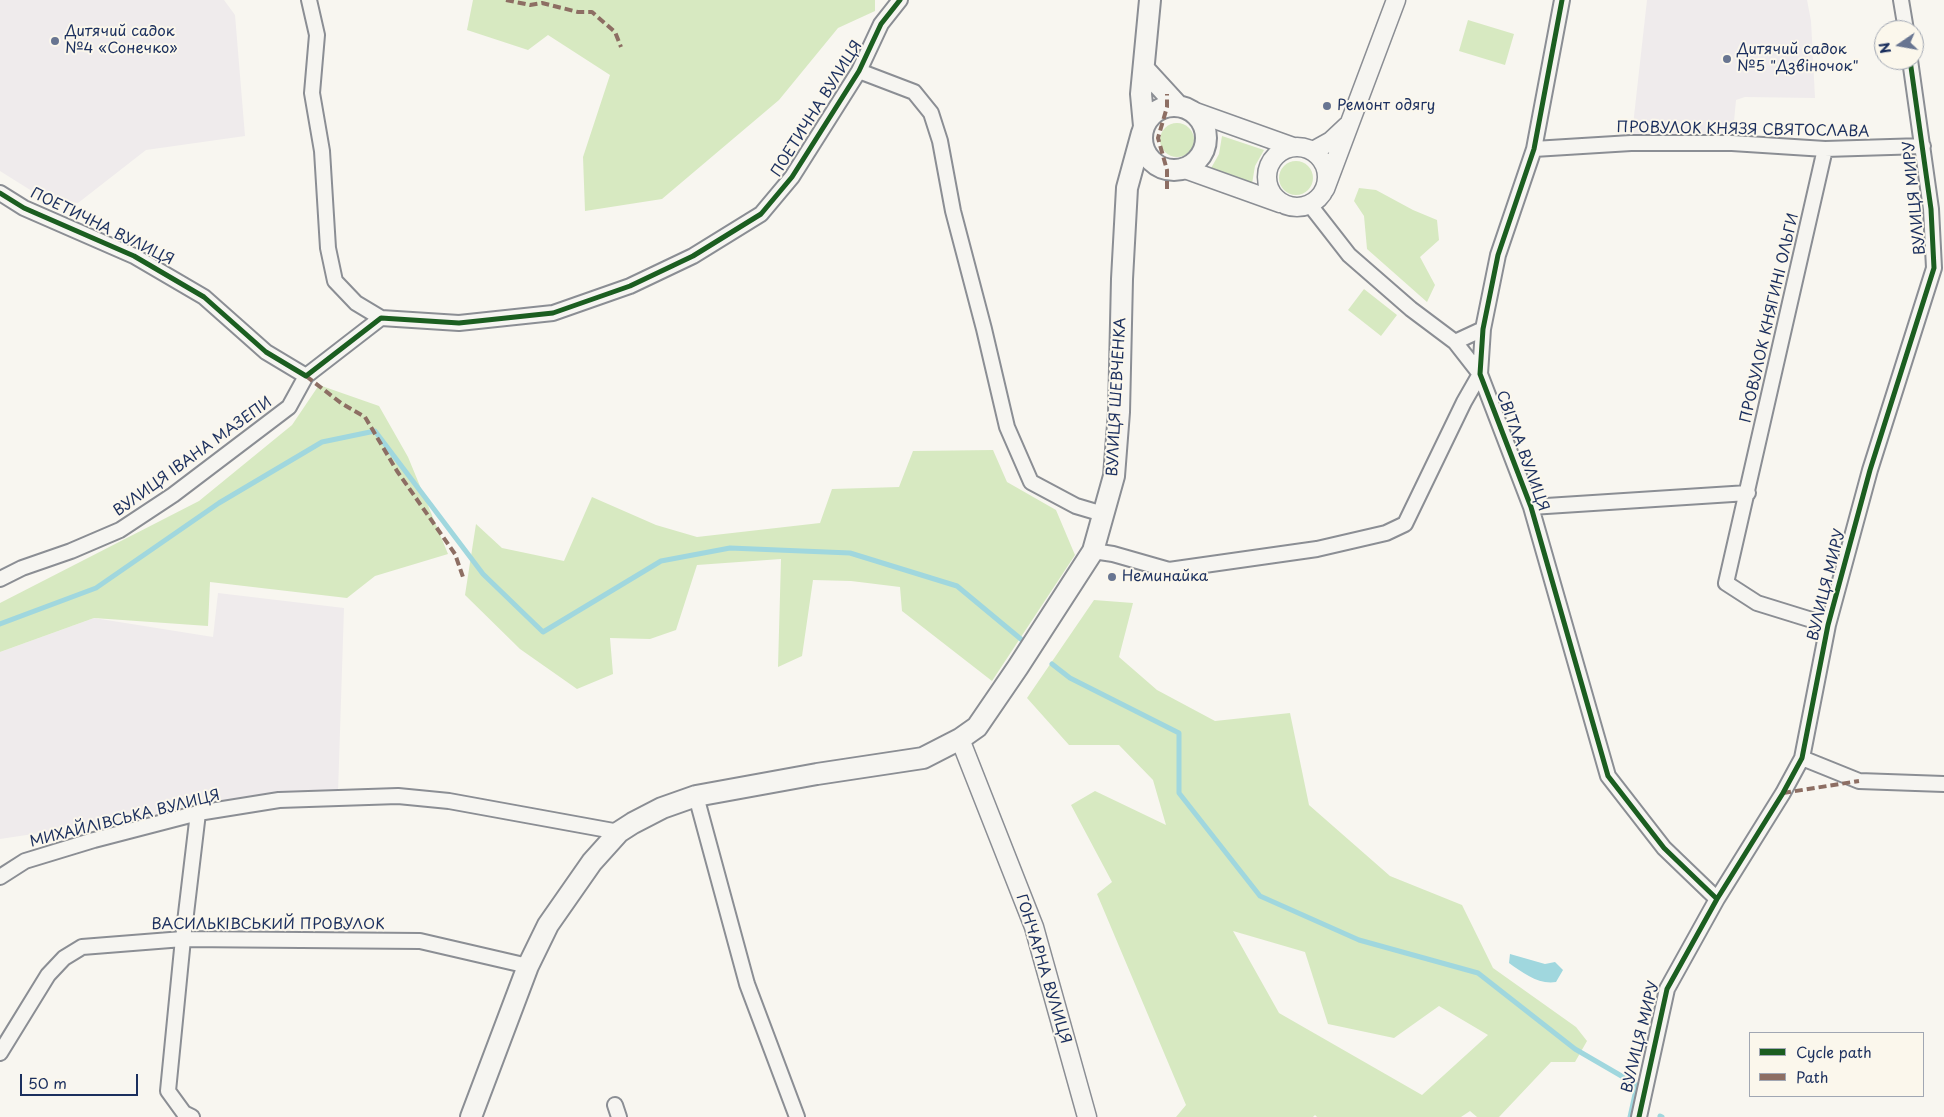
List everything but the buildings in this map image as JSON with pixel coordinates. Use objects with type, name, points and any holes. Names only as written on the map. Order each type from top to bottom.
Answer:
[{"type":"main road","name":"ВУЛИЦЯ ШЕВЧЕНКА","points":[[471,1117],[528,966],[548,925],[592,862],[619,832],[662,808],[696,796],[817,774],[923,758],[960,739],[977,727],[1093,550],[1114,476],[1118,421],[1127,188],[1143,130],[1141,94],[1145,70],[1150,0]]},
{"type":"main road","points":[[1145,70],[1181,107]]},
{"type":"main road","points":[[1127,188],[1147,178],[1179,170],[1195,164],[1202,155],[1206,144],[1206,132],[1202,122],[1194,113],[1181,107],[1170,106],[1157,110],[1152,115],[1143,130],[1142,147],[1149,159],[1160,168],[1179,170]]},
{"type":"street","points":[[306,376],[382,318],[356,304],[335,281],[328,248],[322,151],[312,93],[317,35],[309,0]]},
{"type":"street","name":"ПОЕТИЧНА ВУЛИЦЯ","points":[[382,318],[459,323],[553,314],[630,286],[693,256],[761,214],[792,177],[859,71],[881,24],[900,0]]},
{"type":"street","points":[[1179,170],[1290,207],[1310,204],[1318,198],[1325,189],[1396,0]]},
{"type":"street","name":"СВІТЛА ВУЛИЦЯ","points":[[1480,374],[1484,329],[1498,255],[1534,149],[1562,0]]},
{"type":"street","points":[[1902,0],[1905,20]]},
{"type":"street","name":"ВУЛИЦЯ МИРУ","points":[[1639,1117],[1667,989],[1717,898],[1783,793],[1802,758],[1828,625],[1870,470],[1934,268],[1931,209],[1912,70]]},
{"type":"street","points":[[859,71],[914,92],[931,113],[940,141],[953,211],[1007,427],[1031,482],[1076,506],[1103,514]]},
{"type":"street","points":[[1181,107],[1292,147]]},
{"type":"street","points":[[1313,151],[1331,141],[1348,125]]},
{"type":"street","name":"ПРОВУЛОК КНЯЗЯ СВЯТОСЛАВА","points":[[1534,149],[1631,143],[1732,143],[1825,149],[1923,146]]},
{"type":"street","points":[[1280,203],[1272,196],[1266,176],[1268,165],[1274,156],[1282,150],[1292,147],[1303,147],[1313,151],[1321,158],[1326,168],[1327,179],[1325,189]]},
{"type":"street","name":"ПРОВУЛОК КНЯГИНІ ОЛЬГИ","points":[[1825,149],[1726,583],[1757,603],[1828,625]]},
{"type":"street","name":"ПОЕТИЧНА ВУЛИЦЯ","points":[[0,194],[24,208],[134,256],[204,297],[266,352],[306,376]]},
{"type":"street","name":"СВІТЛА ВУЛИЦЯ","points":[[1310,204],[1349,254],[1411,309],[1455,342],[1480,374],[1530,507],[1608,776],[1664,848],[1717,898]]},
{"type":"street","points":[[1455,342],[1484,329]]},
{"type":"street","points":[[1093,550],[1169,570],[1317,549],[1386,533],[1405,524],[1464,402],[1480,374]]},
{"type":"street","name":"ВУЛИЦЯ ІВАНА МАЗЕПИ","points":[[0,580],[22,568],[71,551],[120,530],[173,495],[288,407],[306,376]]},
{"type":"street","points":[[1530,507],[1748,493]]},
{"type":"street","name":"ГОНЧАРНА ВУЛИЦЯ","points":[[960,739],[1034,927],[1087,1117]]},
{"type":"street","points":[[1802,758],[1859,781],[1944,784]]},
{"type":"street","name":"МИХАЙЛІВСЬКА ВУЛИЦЯ","points":[[0,877],[25,861],[94,840],[198,814],[279,800],[398,796],[450,801],[619,832]]},
{"type":"street","points":[[696,796],[747,984],[797,1117]]},
{"type":"street","points":[[192,1117],[184,1113],[168,1091],[198,814]]},
{"type":"street","name":"ВАСИЛЬКІВСЬКИЙ ПРОВУЛОК","points":[[0,1053],[48,975],[64,958],[82,947],[183,939],[420,941],[528,966]]},
{"type":"shaded area","points":[[0,0],[224,0],[235,15],[245,136],[146,150],[78,203],[43,198],[0,171]]},
{"type":"shaded area","name":"Дитячий садок №5 \"Дзвіночок\"","points":[[1647,0],[1807,0],[1811,21],[1815,98],[1745,97],[1736,100],[1732,143],[1631,143]]},
{"type":"shaded area","points":[[218,593],[344,608],[338,793],[250,797],[146,817],[0,839],[0,652],[94,618],[213,637]]},
{"type":"green space","points":[[473,0],[875,0],[875,11],[838,28],[779,100],[662,199],[585,211],[583,157],[610,75],[548,35],[528,50],[467,30]]},
{"type":"green space","points":[[1468,20],[1514,34],[1505,65],[1459,51]]},
{"type":"green space","points":[[1177,123],[1189,128],[1194,140],[1189,152],[1177,157],[1165,152],[1160,140],[1165,128]]},
{"type":"green space","points":[[1222,136],[1264,150],[1255,166],[1252,184],[1210,170],[1219,154]]},
{"type":"green space","points":[[1296,161],[1308,166],[1313,178],[1308,190],[1296,195],[1284,190],[1279,178],[1284,166]]},
{"type":"green space","points":[[1359,188],[1376,190],[1413,210],[1437,220],[1439,240],[1420,257],[1435,285],[1427,302],[1367,249],[1364,216],[1354,201]]},
{"type":"green space","points":[[1364,289],[1397,315],[1381,336],[1348,310]]},
{"type":"green space","points":[[319,385],[379,406],[408,457],[448,554],[375,576],[347,598],[210,582],[208,626],[94,618],[0,652],[0,603],[199,501],[292,425]]},
{"type":"green space","points":[[993,450],[1007,482],[1056,510],[1075,555],[992,681],[902,611],[900,587],[851,581],[813,580],[802,656],[778,667],[781,559],[697,565],[676,630],[650,639],[610,638],[613,674],[577,689],[520,649],[465,595],[476,524],[502,548],[564,561],[592,497],[656,525],[697,537],[820,523],[832,489],[899,487],[913,451]]},
{"type":"green space","points":[[1094,600],[1133,603],[1119,657],[1157,690],[1215,721],[1290,713],[1309,805],[1390,876],[1462,905],[1493,968],[1576,1027],[1587,1041],[1575,1062],[1551,1062],[1499,1117],[1477,1117],[1470,1111],[1461,1117],[1317,1117],[1315,1115],[1313,1117],[1176,1117],[1186,1105],[1097,894],[1112,882],[1071,805],[1095,791],[1166,825],[1153,780],[1119,745],[1069,745],[1027,698]],"holes":[[[1233,931],[1305,952],[1328,1024],[1394,1038],[1439,1006],[1488,1035],[1422,1095],[1279,1013]]]},
{"type":"water","points":[[1510,954],[1545,964],[1555,962],[1563,970],[1556,982],[1543,982],[1509,963]]},
{"type":"waterway","points":[[0,624],[96,588],[219,503],[322,442],[375,431],[483,574],[543,632],[661,561],[730,548],[850,553],[957,586],[1022,640]]},
{"type":"waterway","points":[[1052,664],[1070,678],[1179,733],[1179,793],[1260,896],[1359,940],[1478,973],[1575,1049],[1637,1085],[1630,1117]]},
{"type":"marked path","points":[[506,0],[530,5],[542,3],[578,12],[592,12],[615,32],[621,47]]},
{"type":"marked path","points":[[1167,94],[1167,107],[1158,138],[1167,170],[1167,189]]},
{"type":"marked path","points":[[306,376],[341,403],[365,417],[397,471],[455,554],[463,577]]},
{"type":"marked path","points":[[1783,793],[1859,781]]},
{"type":"cycle path","points":[[0,193],[24,208],[134,256],[204,297],[266,352],[306,376],[381,318],[459,323],[553,313],[630,286],[693,256],[761,214],[792,177],[859,71],[881,24],[900,0]]},
{"type":"cycle path","points":[[1562,0],[1534,149],[1498,255],[1483,329],[1480,374],[1531,507],[1608,776],[1664,848],[1717,899]]},
{"type":"cycle path","points":[[1639,1117],[1667,989],[1717,899],[1783,793],[1802,758],[1828,625],[1870,470],[1934,268],[1931,209],[1911,70]]},
{"type":"place","name":"Дитячий садок №4 «Сонечко»","points":[[55,41]]},
{"type":"place","name":"Дитячий садок №5 \"Дзвіночок\"","points":[[1727,59]]},
{"type":"place","name":"Ремонт одягу","points":[[1327,106]]},
{"type":"place","name":"Неминайка","points":[[1112,577]]}]
